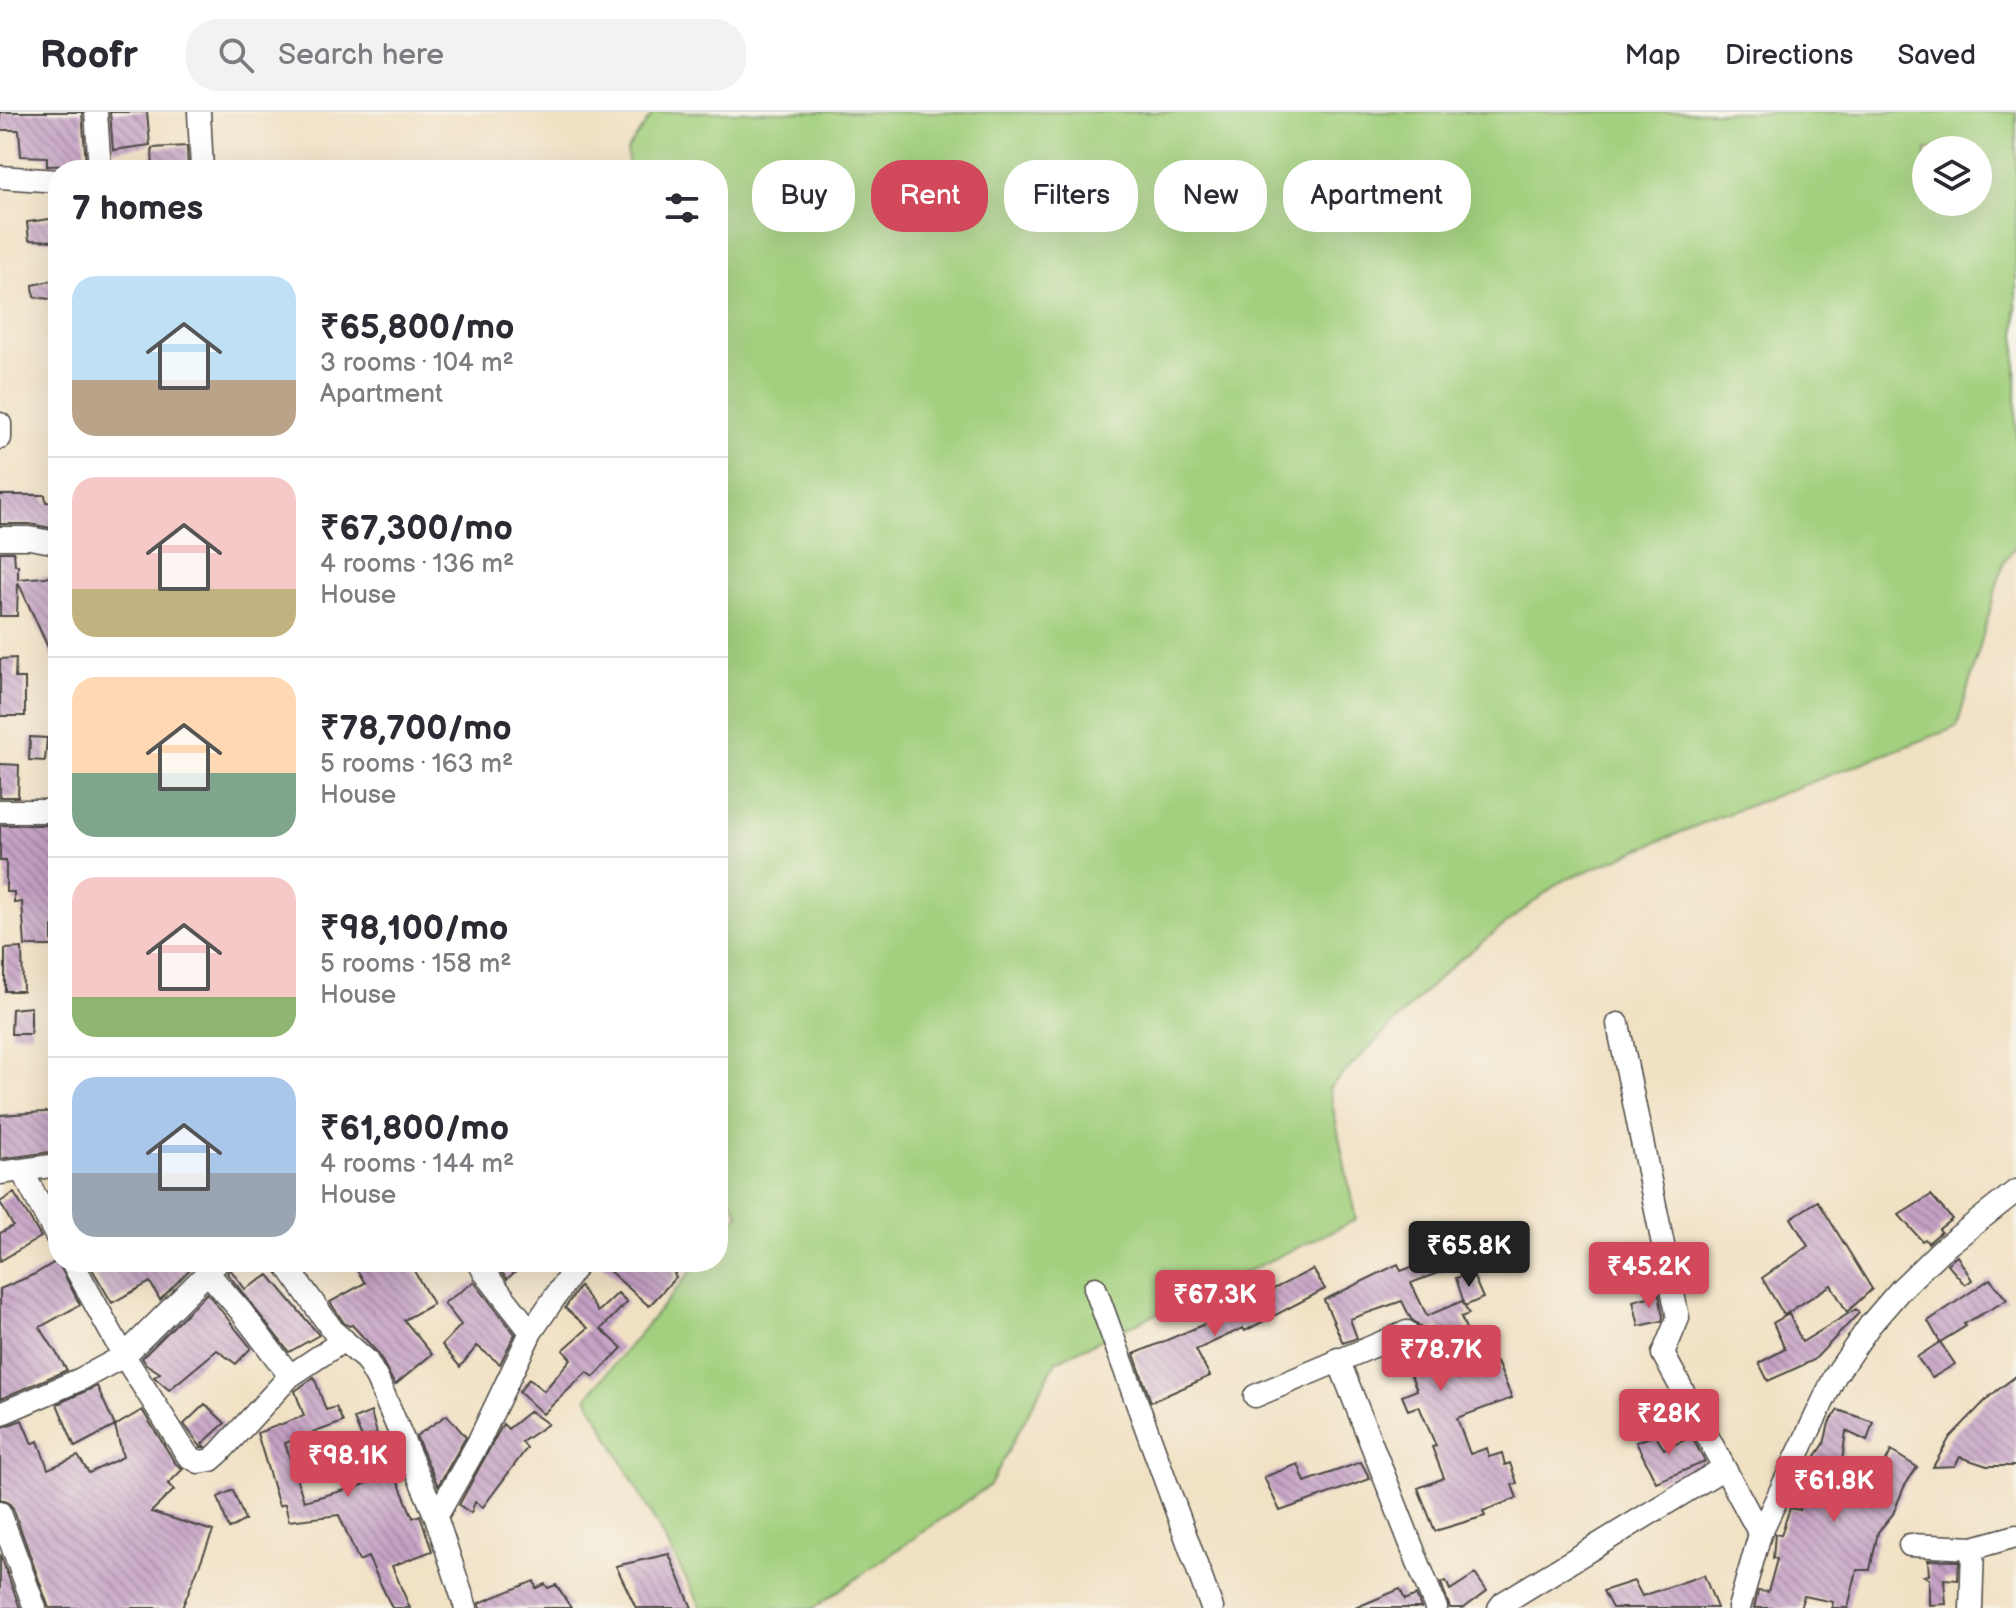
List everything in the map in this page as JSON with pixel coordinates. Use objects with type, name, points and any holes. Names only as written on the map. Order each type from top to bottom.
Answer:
[{"type":"street","points":[[96,112],[99,160]]},
{"type":"street","points":[[199,112],[201,160]]},
{"type":"street","points":[[0,177],[48,180]]},
{"type":"street","points":[[0,424],[0,438]]},
{"type":"street","points":[[0,538],[48,541]]},
{"type":"street","points":[[0,811],[48,811]]},
{"type":"street","points":[[1618,1024],[1678,1318],[1663,1354],[1760,1534]]},
{"type":"street","points":[[48,1166],[11,1172],[48,1225]]},
{"type":"street","points":[[1739,1608],[1760,1534],[1835,1376],[1870,1325],[1940,1251],[2016,1191]]},
{"type":"street","points":[[78,1272],[124,1356],[188,1456],[199,1462],[211,1460],[219,1453],[290,1376],[344,1340]]},
{"type":"street","points":[[0,1414],[81,1379],[124,1356],[207,1272]]},
{"type":"street","points":[[215,1272],[290,1376]]},
{"type":"street","points":[[291,1272],[334,1332],[366,1360],[377,1379],[436,1517],[466,1608]]},
{"type":"street","points":[[484,1272],[531,1332]]},
{"type":"street","points":[[436,1517],[478,1443],[531,1332],[572,1272]]},
{"type":"street","points":[[1095,1288],[1212,1608]]},
{"type":"street","points":[[1255,1396],[1407,1332]]},
{"type":"street","points":[[1338,1359],[1436,1608]]},
{"type":"street","points":[[1499,1608],[1724,1468]]},
{"type":"street","points":[[0,1513],[35,1608]]},
{"type":"street","points":[[1910,1545],[1973,1548],[2016,1536]]},
{"type":"street","points":[[1971,1608],[1973,1548]]},
{"type":"green space","points":[[654,112],[2016,112],[2016,545],[2004,561],[1957,727],[1703,823],[1558,883],[1449,968],[1329,1088],[1356,1220],[1056,1361],[990,1485],[814,1608],[702,1608],[587,1397],[691,1272],[728,1272],[728,1227],[739,1214],[728,1194],[728,160],[628,160],[627,150]]},
{"type":"building","points":[[0,112],[82,112],[86,160],[48,160],[47,166],[47,157],[21,156],[19,130],[0,130]]},
{"type":"building","points":[[110,112],[147,112],[150,145],[113,150]]},
{"type":"building","points":[[187,146],[188,160],[153,160],[152,148]]},
{"type":"building","points":[[48,219],[48,241],[29,240],[27,222]]},
{"type":"building","points":[[48,281],[48,299],[34,297],[33,285]]},
{"type":"building","points":[[0,495],[45,495],[48,527],[0,524]]},
{"type":"building","points":[[0,552],[14,552],[18,579],[48,577],[48,647],[18,582],[17,616],[0,616]]},
{"type":"building","points":[[16,658],[15,678],[25,678],[25,716],[0,716],[0,659]]},
{"type":"building","points":[[30,737],[47,738],[45,761],[29,760]]},
{"type":"building","points":[[0,764],[19,765],[18,797],[0,797]]},
{"type":"building","points":[[0,825],[48,825],[48,946],[25,946],[22,902],[14,903],[14,892],[6,892],[6,861],[0,861]]},
{"type":"building","points":[[22,948],[23,991],[5,991],[5,949]]},
{"type":"building","points":[[31,1007],[31,1034],[11,1034],[12,1009]]},
{"type":"building","points":[[48,1112],[48,1152],[0,1159],[0,1115]]},
{"type":"building","points":[[14,1193],[41,1237],[0,1261],[0,1233],[13,1226],[0,1202]]},
{"type":"building","points":[[1931,1195],[1952,1219],[1928,1243],[1925,1239],[1922,1241],[1899,1215]]},
{"type":"building","points":[[1818,1201],[1872,1289],[1847,1312],[1831,1285],[1784,1315],[1762,1278],[1808,1246],[1791,1218]]},
{"type":"building","points":[[1448,1253],[1456,1266],[1411,1283],[1427,1316],[1462,1301],[1469,1314],[1461,1317],[1474,1348],[1481,1345],[1489,1365],[1497,1362],[1512,1398],[1457,1418],[1470,1454],[1487,1448],[1489,1457],[1502,1453],[1505,1465],[1510,1463],[1517,1483],[1512,1485],[1517,1498],[1483,1511],[1485,1516],[1435,1531],[1418,1488],[1444,1478],[1432,1447],[1436,1446],[1419,1406],[1408,1410],[1402,1396],[1417,1390],[1410,1373],[1451,1357],[1439,1327],[1421,1334],[1420,1326],[1411,1319],[1402,1301],[1350,1319],[1357,1338],[1343,1343],[1324,1300],[1398,1264],[1401,1271]]},
{"type":"building","points":[[1957,1256],[1972,1280],[1965,1285],[1947,1264]]},
{"type":"building","points":[[48,1266],[48,1272],[63,1272],[80,1305],[40,1327],[67,1370],[0,1399],[0,1289]]},
{"type":"building","points":[[1313,1269],[1325,1289],[1245,1331],[1243,1328],[1196,1350],[1210,1376],[1151,1402],[1134,1354],[1233,1312]]},
{"type":"building","points":[[94,1272],[187,1272],[160,1300],[150,1282],[112,1303]]},
{"type":"building","points":[[232,1272],[245,1289],[269,1275],[319,1335],[289,1352],[227,1273]]},
{"type":"building","points":[[358,1272],[415,1272],[433,1304],[404,1320],[432,1354],[395,1385],[378,1353],[352,1325],[344,1323],[330,1302],[365,1283]]},
{"type":"building","points":[[502,1272],[515,1272],[507,1279]]},
{"type":"building","points":[[610,1272],[676,1272],[676,1277],[649,1306]]},
{"type":"building","points":[[1472,1273],[1483,1298],[1465,1306],[1456,1278]]},
{"type":"building","points":[[1990,1279],[2007,1300],[1964,1324],[1966,1326],[1940,1342],[1928,1321]]},
{"type":"building","points":[[474,1282],[515,1334],[500,1364],[477,1346],[460,1367],[442,1345],[461,1325],[444,1303]]},
{"type":"building","points":[[580,1286],[598,1312],[618,1293],[627,1302],[601,1329],[622,1348],[594,1377],[587,1372],[543,1414],[519,1392],[529,1379],[544,1391],[571,1359],[563,1350],[588,1328],[565,1308]]},
{"type":"building","points":[[207,1293],[251,1348],[236,1364],[217,1350],[169,1390],[154,1377],[160,1373],[142,1358]]},
{"type":"building","points":[[1659,1294],[1662,1321],[1639,1326],[1633,1301]]},
{"type":"building","points":[[1856,1309],[1859,1313],[1814,1360],[1768,1381],[1759,1363],[1785,1349],[1773,1323],[1789,1314],[1802,1342]]},
{"type":"building","points":[[1940,1342],[1955,1364],[1932,1378],[1917,1357]]},
{"type":"building","points":[[2016,1376],[2016,1466],[1987,1466],[1960,1457],[1955,1466],[1933,1467],[1950,1437],[1990,1396]]},
{"type":"building","points":[[314,1377],[326,1410],[336,1407],[343,1422],[285,1443],[304,1501],[360,1486],[394,1472],[413,1518],[420,1515],[432,1551],[392,1566],[410,1608],[392,1608],[368,1557],[359,1561],[339,1515],[289,1521],[285,1504],[279,1506],[257,1433],[304,1416],[295,1391]]},
{"type":"building","points":[[97,1386],[115,1426],[75,1447],[57,1404]]},
{"type":"building","points":[[205,1404],[225,1423],[202,1444],[205,1447],[201,1447],[184,1424]]},
{"type":"building","points":[[142,1410],[176,1464],[183,1469],[168,1484],[174,1490],[151,1512],[213,1531],[182,1608],[49,1608],[13,1508],[0,1499],[0,1428],[22,1420],[32,1444],[38,1441],[48,1469],[78,1456],[89,1473],[123,1457],[115,1426]]},
{"type":"building","points":[[1838,1410],[1873,1422],[1867,1441],[1846,1431],[1841,1469],[1878,1478],[1891,1451],[1917,1467],[1904,1487],[1893,1514],[1878,1532],[1870,1570],[1857,1570],[1848,1608],[1832,1608],[1833,1602],[1804,1596],[1800,1608],[1754,1608],[1758,1591],[1768,1592],[1777,1559],[1773,1558],[1775,1534],[1781,1535],[1790,1508],[1800,1510],[1812,1462],[1824,1444],[1829,1423]]},
{"type":"building","points":[[530,1411],[548,1424],[522,1442],[527,1448],[483,1507],[475,1502],[471,1513],[459,1505],[503,1424],[508,1429]]},
{"type":"building","points":[[371,1412],[377,1434],[362,1438],[354,1419]]},
{"type":"building","points":[[447,1415],[466,1437],[438,1486],[416,1436]]},
{"type":"building","points":[[1655,1435],[1664,1449],[1692,1437],[1705,1462],[1656,1482],[1636,1442]]},
{"type":"building","points":[[1361,1462],[1370,1479],[1280,1511],[1264,1477],[1298,1464],[1305,1482]]},
{"type":"building","points":[[233,1490],[245,1520],[229,1529],[218,1497]]},
{"type":"building","points":[[0,1554],[20,1608],[0,1608]]},
{"type":"building","points":[[669,1554],[692,1608],[636,1608],[616,1566]]},
{"type":"building","points":[[1928,1560],[1959,1561],[1958,1580],[1944,1579],[1946,1604],[1929,1605],[1929,1579],[1924,1576],[1929,1575]]},
{"type":"building","points":[[1475,1574],[1487,1591],[1464,1608],[1450,1608],[1441,1583],[1446,1581],[1450,1590]]},
{"type":"building","points":[[1704,1575],[1717,1608],[1612,1608],[1603,1591],[1634,1581],[1642,1596]]},
{"type":"building","points":[[534,1581],[536,1588],[545,1584],[548,1588],[556,1585],[571,1608],[480,1608],[479,1603]]},
{"type":"building","points":[[1400,1589],[1405,1600],[1416,1595],[1421,1608],[1355,1608]]}]
